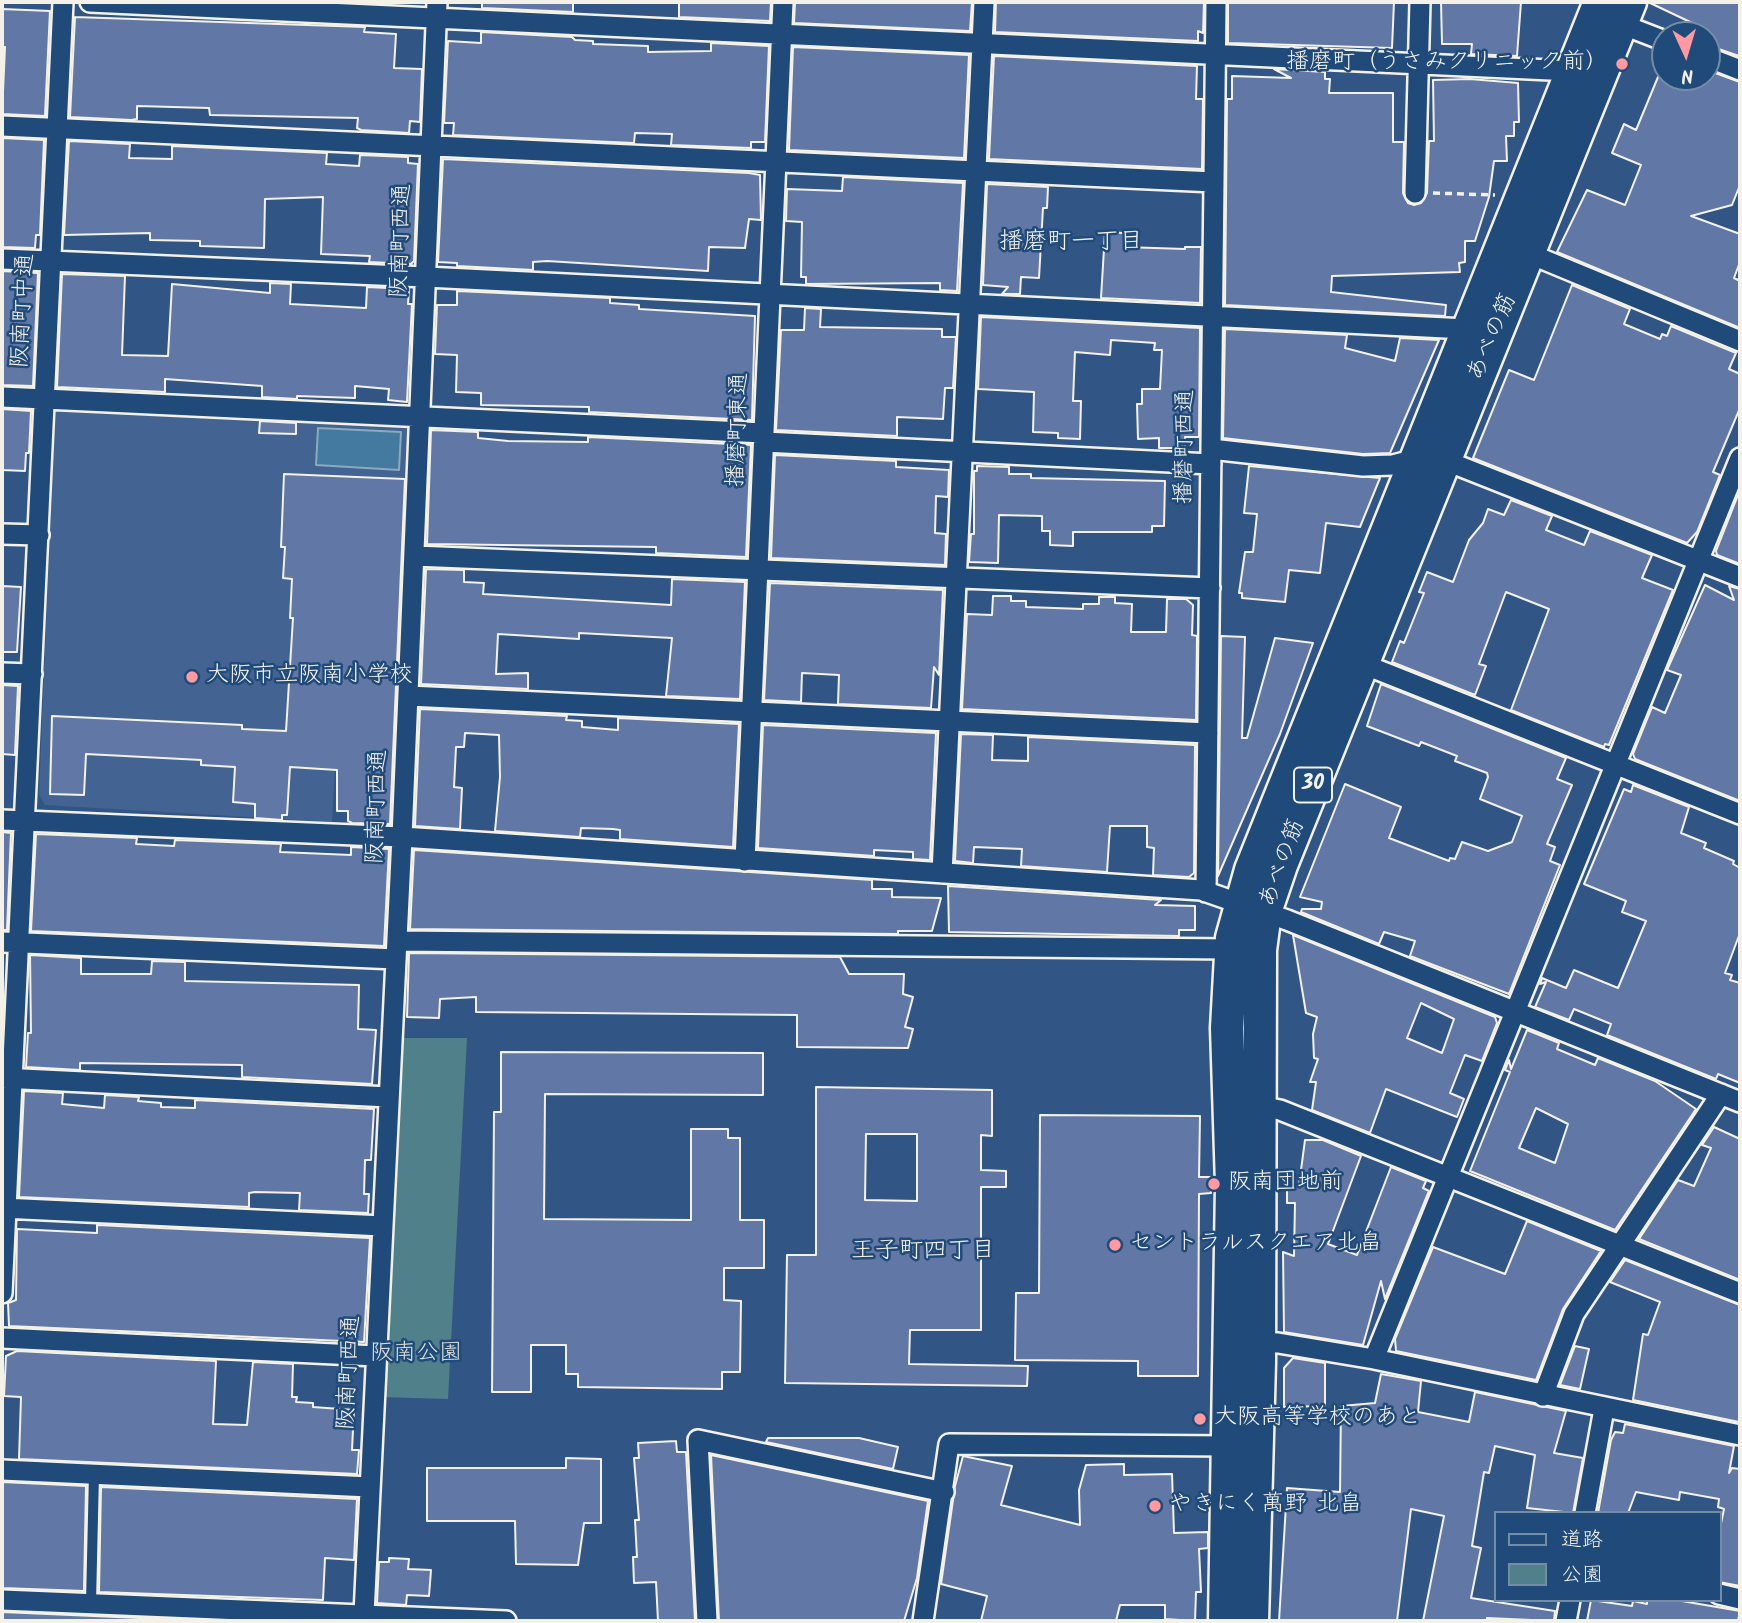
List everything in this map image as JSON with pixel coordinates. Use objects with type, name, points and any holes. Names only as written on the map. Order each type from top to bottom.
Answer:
[{"type":"main road","name":"あべの筋","points":[[1252,1621],[1245,1342],[1232,1185],[1227,1028],[1230,949],[1281,865],[1363,664],[1430,460],[1466,329],[1572,71],[1617,9]]},
{"type":"main road","name":"あべの筋","points":[[1225,1621],[1230,1446],[1245,1342],[1259,1106],[1260,950],[1253,908],[1251,870],[1430,460],[1530,254],[1617,9]]},
{"type":"street","name":"阪南町中通","points":[[2,1293],[10,943],[25,821],[63,2]]},
{"type":"street","points":[[90,2],[436,10],[782,34],[1572,71]]},
{"type":"street","name":"播磨町東通","points":[[746,860],[783,2]]},
{"type":"street","points":[[942,873],[963,452],[967,306],[984,2]]},
{"type":"street","name":"播磨町西通","points":[[1206,892],[1216,2]]},
{"type":"street","points":[[1415,193],[1420,2]]},
{"type":"street","points":[[1617,9],[1651,32]]},
{"type":"street","name":"阪南町西通","points":[[364,1614],[402,837],[436,10]]},
{"type":"street","points":[[1721,63],[1740,70]]},
{"type":"street","points":[[2,126],[1214,182]]},
{"type":"street","points":[[1530,254],[1740,341]]},
{"type":"street","points":[[2,259],[426,277],[1466,329]]},
{"type":"street","points":[[2,397],[420,416],[963,452],[1211,456],[1363,466],[1430,460],[1740,577]]},
{"type":"street","points":[[1374,1359],[1619,763],[1740,458]]},
{"type":"street","points":[[2,534],[39,536]]},
{"type":"street","points":[[414,556],[1210,588]]},
{"type":"street","points":[[1363,664],[1619,763],[1740,814]]},
{"type":"street","points":[[2,673],[32,674]]},
{"type":"street","points":[[408,696],[1208,733]]},
{"type":"street","points":[[2,820],[402,837],[1206,892],[1253,908],[1740,1102]]},
{"type":"street","points":[[10,943],[396,950],[1230,949]]},
{"type":"street","points":[[7,1078],[389,1097]]},
{"type":"street","points":[[1544,1396],[1574,1314],[1721,1094]]},
{"type":"street","points":[[1259,1106],[1280,1110],[1740,1293]]},
{"type":"street","points":[[4,1208],[383,1226]]},
{"type":"street","points":[[2,1338],[376,1356]]},
{"type":"street","points":[[1245,1342],[1374,1359],[1604,1409],[1740,1435]]},
{"type":"street","points":[[1585,1511],[1604,1409]]},
{"type":"street","points":[[707,1621],[698,1440],[944,1492]]},
{"type":"street","points":[[923,1621],[949,1444],[1230,1446]]},
{"type":"street","points":[[2,1470],[370,1487]]},
{"type":"street","points":[[1721,1594],[1740,1599]]},
{"type":"street","points":[[2,1600],[91,1602],[258,1615],[364,1614],[434,1620],[506,1621]]},
{"type":"street","points":[[1566,1621],[1570,1602]]},
{"type":"lane","points":[[91,1602],[94,1474]]},
{"type":"path","points":[[1415,193],[1522,195]]},
{"type":"shaded area","name":"大阪市立阪南小学校","points":[[55,409],[405,422],[412,433],[406,560],[346,559],[332,822],[45,805],[39,794]]},
{"type":"shaded area","points":[[318,428],[401,432],[399,470],[316,465]]},
{"type":"green space","name":"阪南公園","points":[[399,1038],[467,1038],[448,1399],[380,1397]]},
{"type":"building","points":[[482,2],[573,2],[573,12],[482,8]]},
{"type":"building","points":[[679,2],[771,2],[770,21],[679,17]]},
{"type":"building","points":[[795,2],[972,2],[970,31],[794,23]]},
{"type":"building","points":[[996,2],[1204,2],[1203,33],[1198,31],[1198,41],[995,32]]},
{"type":"building","points":[[1228,2],[1394,2],[1392,48],[1228,43]]},
{"type":"building","points":[[1441,2],[1521,2],[1517,56],[1471,54],[1472,44],[1442,44]]},
{"type":"building","points":[[1648,2],[1740,2],[1739,56],[1721,50],[1721,21],[1688,21]]},
{"type":"building","points":[[2,9],[50,11],[45,116],[2,114],[5,47],[2,47]]},
{"type":"building","points":[[75,17],[365,27],[364,32],[396,34],[394,68],[422,69],[420,122],[410,121],[409,133],[361,130],[357,128],[358,118],[210,115],[209,108],[137,106],[137,119],[131,120],[70,117]]},
{"type":"building","points":[[481,32],[572,37],[575,40],[593,41],[593,44],[648,46],[648,52],[711,51],[711,43],[769,46],[765,142],[751,142],[751,148],[671,145],[672,134],[635,133],[634,143],[453,135],[454,123],[444,123],[448,41],[481,43]]},
{"type":"building","points":[[793,47],[969,55],[964,158],[789,150]]},
{"type":"building","points":[[994,56],[1197,66],[1196,99],[1203,99],[1202,169],[989,159]]},
{"type":"building","points":[[1274,69],[1325,72],[1325,79],[1330,79],[1329,93],[1393,93],[1393,142],[1404,142],[1403,193],[1408,203],[1414,205],[1421,203],[1427,193],[1429,141],[1434,141],[1433,80],[1470,79],[1518,83],[1519,122],[1514,122],[1514,136],[1506,136],[1507,161],[1494,161],[1489,197],[1475,241],[1465,241],[1465,262],[1459,263],[1460,272],[1332,276],[1331,292],[1446,305],[1445,316],[1225,305],[1227,99],[1232,99],[1232,76],[1291,78]]},
{"type":"building","points":[[1721,75],[1740,82],[1740,185],[1732,205],[1691,216],[1740,234],[1740,262],[1734,278],[1740,281],[1740,328],[1557,252],[1587,190],[1625,205],[1641,165],[1612,153],[1624,124],[1636,130],[1652,91],[1721,91]]},
{"type":"building","points":[[2,138],[44,140],[40,235],[36,235],[35,248],[2,247]]},
{"type":"building","points":[[69,141],[130,144],[129,158],[172,159],[172,146],[327,153],[326,164],[359,166],[360,155],[408,157],[408,163],[418,164],[414,261],[411,264],[369,262],[370,256],[321,254],[323,197],[265,199],[264,248],[200,246],[200,241],[150,240],[150,233],[64,235]]},
{"type":"building","points":[[443,159],[760,175],[761,220],[749,219],[745,248],[709,247],[708,271],[547,261],[533,262],[533,270],[457,266],[457,263],[438,262]]},
{"type":"building","points":[[843,177],[963,183],[957,291],[940,290],[940,283],[806,284],[806,277],[801,277],[802,222],[786,221],[787,189],[842,191]]},
{"type":"building","points":[[987,184],[1048,187],[1047,208],[1043,208],[1039,278],[1021,277],[1020,294],[1002,294],[1008,287],[983,285]]},
{"type":"building","points":[[1105,232],[1124,233],[1124,247],[1201,247],[1200,303],[1101,298]]},
{"type":"building","points":[[2,271],[38,273],[33,386],[2,385]]},
{"type":"building","points":[[62,274],[125,276],[122,355],[168,356],[172,284],[270,293],[270,283],[291,284],[290,304],[366,308],[367,287],[409,289],[408,304],[412,304],[407,402],[388,400],[389,389],[355,386],[355,398],[297,396],[297,399],[262,397],[262,386],[165,379],[165,392],[57,387]]},
{"type":"building","points":[[1572,285],[1630,309],[1624,324],[1660,339],[1662,334],[1667,336],[1671,326],[1736,353],[1729,369],[1740,374],[1740,408],[1713,472],[1720,475],[1697,532],[1687,543],[1473,458],[1509,370],[1534,380]]},
{"type":"building","points":[[457,291],[610,298],[610,303],[639,305],[639,309],[755,316],[752,420],[589,412],[589,407],[481,405],[481,393],[456,392],[457,355],[435,354],[437,305],[457,305]]},
{"type":"building","points":[[805,308],[821,309],[820,327],[942,329],[942,337],[956,337],[953,388],[945,388],[943,419],[897,417],[897,436],[776,430],[781,330],[804,330]]},
{"type":"building","points":[[981,317],[1200,328],[1199,437],[1185,437],[1185,448],[1159,448],[1159,438],[1138,439],[1137,404],[1142,404],[1142,389],[1160,389],[1162,350],[1154,350],[1155,343],[1111,340],[1110,355],[1075,352],[1073,401],[1081,401],[1080,439],[1058,438],[1058,433],[1033,432],[1034,392],[978,389]]},
{"type":"building","points":[[1225,329],[1347,335],[1345,348],[1395,361],[1400,338],[1439,340],[1390,453],[1363,454],[1223,438]]},
{"type":"building","points":[[2,409],[31,411],[29,453],[26,453],[25,471],[2,470]]},
{"type":"building","points":[[260,421],[296,423],[296,434],[259,433]]},
{"type":"building","points":[[431,430],[478,432],[478,438],[508,441],[588,442],[588,437],[751,445],[746,557],[656,553],[656,547],[427,544]]},
{"type":"building","points":[[775,455],[896,461],[896,467],[949,470],[948,497],[936,496],[935,533],[946,534],[945,565],[771,558]]},
{"type":"building","points":[[977,466],[1009,467],[1009,474],[1031,474],[1031,478],[1165,481],[1164,526],[1152,526],[1152,532],[1073,532],[1073,546],[1050,545],[1050,531],[1042,531],[1042,516],[999,515],[998,563],[969,562],[971,534],[974,534],[974,471],[977,471]]},
{"type":"building","points":[[1249,466],[1380,478],[1360,527],[1326,523],[1320,573],[1289,570],[1285,602],[1242,598],[1242,593],[1239,593],[1245,552],[1253,552],[1257,514],[1244,513]]},
{"type":"building","points":[[284,474],[405,479],[390,824],[352,823],[348,821],[348,811],[337,811],[337,770],[290,767],[287,815],[282,815],[282,820],[255,818],[255,804],[233,802],[235,767],[201,765],[201,760],[86,754],[84,795],[50,794],[52,716],[242,725],[242,729],[286,731],[293,618],[290,618],[292,579],[283,578],[285,547],[281,547]]},
{"type":"building","points":[[1740,490],[1740,564],[1717,555],[1716,551]]},
{"type":"building","points":[[1511,500],[1552,516],[1546,530],[1584,545],[1590,531],[1652,555],[1642,578],[1673,590],[1609,745],[1605,744],[1604,747],[1511,710],[1549,609],[1506,592],[1479,664],[1486,666],[1475,695],[1392,662],[1400,641],[1404,643],[1424,593],[1419,592],[1427,572],[1453,582],[1469,540],[1483,523],[1488,509],[1504,515]]},
{"type":"building","points":[[426,569],[464,570],[464,582],[484,583],[483,594],[671,605],[672,579],[745,582],[740,699],[666,696],[672,638],[579,633],[579,639],[498,634],[496,674],[528,673],[528,689],[421,684]]},
{"type":"building","points":[[770,583],[943,590],[939,675],[934,667],[931,708],[838,704],[839,675],[802,673],[801,702],[764,700]]},
{"type":"building","points":[[1705,585],[1734,600],[1729,586],[1740,589],[1740,801],[1635,759],[1633,754],[1652,707],[1665,713],[1681,675],[1667,670]]},
{"type":"building","points":[[2,586],[21,587],[17,652],[2,652]]},
{"type":"building","points":[[993,596],[1011,596],[1011,601],[1026,601],[1026,607],[1083,609],[1083,604],[1099,604],[1099,597],[1115,597],[1115,603],[1132,604],[1131,632],[1166,632],[1167,599],[1186,599],[1193,605],[1192,635],[1197,636],[1196,720],[962,709],[967,614],[992,615]]},
{"type":"building","points":[[1221,636],[1245,637],[1242,738],[1247,738],[1275,638],[1313,643],[1280,734],[1218,876]]},
{"type":"building","points":[[1381,684],[1566,758],[1557,779],[1572,785],[1547,844],[1555,847],[1550,861],[1560,865],[1509,994],[1410,956],[1415,941],[1384,932],[1379,944],[1301,912],[1302,909],[1321,909],[1322,902],[1300,897],[1345,784],[1401,807],[1389,838],[1449,861],[1450,858],[1455,859],[1462,842],[1488,851],[1512,842],[1522,816],[1480,799],[1487,773],[1455,761],[1457,756],[1421,742],[1419,746],[1367,726]]},
{"type":"building","points":[[2,685],[18,686],[15,755],[2,754]]},
{"type":"building","points":[[420,709],[567,716],[566,720],[582,721],[582,727],[618,730],[618,718],[739,724],[733,847],[620,839],[620,830],[613,829],[581,828],[580,837],[495,831],[500,777],[499,735],[465,733],[464,747],[456,747],[454,787],[462,788],[460,829],[415,826]]},
{"type":"building","points":[[763,725],[936,733],[930,860],[913,859],[913,852],[874,850],[874,856],[758,848]]},
{"type":"building","points":[[961,734],[993,735],[992,760],[1028,761],[1028,737],[1195,745],[1194,873],[1189,877],[1153,875],[1154,848],[1147,847],[1147,826],[1110,826],[1107,872],[1021,866],[1022,849],[974,847],[973,863],[955,861]]},
{"type":"building","points":[[1633,785],[1689,807],[1681,833],[1706,843],[1704,848],[1734,861],[1733,864],[1740,868],[1740,933],[1725,973],[1732,975],[1730,980],[1740,983],[1740,1083],[1718,1074],[1716,1079],[1607,1035],[1611,1024],[1574,1009],[1569,1020],[1535,1007],[1546,982],[1540,984],[1542,978],[1566,988],[1574,970],[1618,988],[1646,921],[1622,912],[1626,901],[1584,884],[1624,789],[1631,792]]},
{"type":"building","points":[[2,832],[11,833],[7,930],[2,930]]},
{"type":"building","points":[[36,834],[137,838],[136,844],[174,846],[175,840],[281,844],[280,852],[351,855],[351,847],[389,849],[384,946],[31,931]]},
{"type":"building","points":[[414,850],[872,880],[872,889],[892,889],[892,897],[941,898],[932,931],[898,931],[898,934],[410,929]]},
{"type":"building","points":[[948,886],[1161,900],[1155,905],[1195,906],[1195,930],[1179,930],[1179,936],[949,932]]},
{"type":"building","points":[[1293,935],[1495,1017],[1497,1023],[1482,1061],[1465,1055],[1450,1093],[1464,1099],[1457,1117],[1386,1089],[1370,1133],[1312,1110],[1316,1082],[1310,1082],[1318,1059],[1314,1058],[1313,1034],[1317,1017],[1306,1013]],"holes":[[[1421,1003],[1454,1019],[1442,1053],[1407,1038]]]},
{"type":"building","points":[[409,953],[840,957],[849,974],[904,974],[903,994],[913,997],[905,1027],[913,1029],[908,1048],[797,1047],[797,1015],[476,1012],[476,997],[440,999],[439,1018],[407,1017]]},
{"type":"building","points":[[30,955],[81,958],[81,974],[151,974],[152,961],[185,962],[185,981],[359,985],[358,1029],[376,1030],[372,1084],[242,1077],[242,1065],[80,1063],[80,1070],[26,1067],[28,1033],[31,1033]]},
{"type":"building","points":[[1527,1030],[1559,1043],[1557,1049],[1595,1065],[1598,1058],[1655,1081],[1696,1109],[1615,1230],[1470,1171],[1510,1072],[1505,1070],[1509,1060],[1511,1069]],"holes":[[[1536,1108],[1568,1124],[1555,1163],[1519,1148]]]},
{"type":"building","points":[[501,1052],[763,1053],[763,1095],[545,1094],[544,1219],[691,1220],[691,1129],[728,1129],[728,1138],[740,1138],[740,1220],[764,1220],[764,1268],[724,1268],[724,1300],[741,1301],[740,1372],[722,1372],[722,1389],[578,1387],[578,1374],[566,1374],[566,1345],[531,1345],[531,1392],[492,1392],[494,1112],[501,1112]]},
{"type":"building","points":[[816,1087],[992,1090],[992,1136],[981,1135],[981,1170],[1006,1171],[1006,1187],[981,1187],[981,1330],[910,1330],[909,1364],[1028,1366],[1027,1386],[785,1383],[787,1255],[816,1255]],"holes":[[[866,1134],[917,1134],[917,1201],[865,1200]]]},
{"type":"building","points":[[24,1091],[63,1093],[62,1104],[104,1108],[105,1095],[139,1097],[138,1101],[161,1103],[161,1107],[195,1108],[195,1100],[374,1109],[371,1160],[365,1160],[364,1194],[369,1194],[368,1213],[299,1210],[300,1193],[249,1193],[249,1207],[19,1197]]},
{"type":"building","points":[[1040,1115],[1200,1116],[1199,1177],[1210,1177],[1211,1193],[1199,1194],[1198,1376],[1138,1376],[1138,1361],[1015,1360],[1016,1293],[1039,1293]]},
{"type":"building","points":[[1714,1127],[1740,1139],[1740,1280],[1639,1239],[1678,1180],[1694,1186],[1711,1148],[1702,1145]]},
{"type":"building","points":[[1305,1140],[1323,1140],[1361,1156],[1328,1244],[1357,1255],[1391,1167],[1426,1181],[1423,1188],[1429,1191],[1385,1299],[1381,1281],[1363,1345],[1284,1332],[1283,1252],[1294,1256],[1295,1203],[1287,1203],[1287,1184],[1299,1185]]},
{"type":"building","points":[[1527,1221],[1601,1251],[1563,1309],[1536,1380],[1396,1351],[1395,1339],[1433,1247],[1505,1274]]},
{"type":"building","points":[[97,1225],[370,1238],[364,1342],[9,1326],[8,1303],[16,1300],[17,1229],[97,1233]]},
{"type":"building","points":[[1625,1260],[1740,1305],[1739,1422],[1633,1400],[1643,1334],[1648,1335],[1660,1302],[1610,1282]]},
{"type":"building","points":[[1575,1346],[1589,1349],[1580,1389],[1560,1385]]},
{"type":"building","points":[[17,1351],[216,1361],[213,1424],[247,1425],[253,1362],[293,1364],[292,1397],[297,1397],[296,1402],[313,1403],[313,1407],[354,1410],[352,1450],[359,1450],[357,1474],[19,1459],[21,1397],[4,1396],[6,1356]]},
{"type":"building","points":[[1293,1358],[1325,1363],[1325,1406],[1284,1407],[1284,1368]]},
{"type":"building","points":[[1381,1374],[1421,1381],[1418,1412],[1469,1422],[1475,1392],[1566,1411],[1554,1453],[1583,1458],[1573,1511],[1527,1508],[1535,1455],[1495,1446],[1489,1473],[1484,1472],[1472,1546],[1481,1548],[1471,1598],[1555,1611],[1554,1621],[1487,1618],[1487,1621],[1423,1621],[1444,1516],[1411,1509],[1397,1621],[1279,1621],[1287,1488],[1340,1492],[1341,1406],[1375,1403]]},
{"type":"building","points":[[1625,1424],[1734,1446],[1729,1473],[1732,1468],[1740,1469],[1740,1586],[1721,1582],[1721,1523],[1724,1509],[1718,1507],[1719,1499],[1680,1492],[1679,1500],[1636,1492],[1629,1511],[1598,1511],[1611,1440],[1615,1432],[1623,1433]]},
{"type":"building","points":[[768,1438],[859,1438],[898,1447],[893,1469],[766,1442]]},
{"type":"building","points":[[676,1441],[677,1452],[686,1452],[695,1621],[658,1621],[656,1582],[634,1583],[633,1557],[637,1557],[635,1520],[639,1520],[634,1458],[639,1458],[638,1443]]},
{"type":"building","points":[[711,1455],[928,1501],[917,1578],[904,1621],[719,1621]]},
{"type":"building","points":[[963,1456],[1012,1466],[1001,1505],[1080,1525],[1079,1490],[1086,1465],[1124,1464],[1124,1475],[1172,1474],[1174,1533],[1208,1532],[1208,1548],[1199,1549],[1201,1592],[1196,1592],[1195,1621],[1165,1619],[1165,1605],[1120,1605],[1116,1621],[981,1621],[987,1596],[941,1584],[955,1486]]},
{"type":"building","points":[[566,1458],[601,1459],[601,1523],[584,1523],[578,1565],[516,1564],[515,1521],[427,1521],[427,1468],[566,1468]]},
{"type":"building","points":[[2,1482],[86,1486],[84,1591],[2,1588]]},
{"type":"building","points":[[101,1487],[357,1499],[354,1560],[325,1558],[323,1600],[99,1592]]},
{"type":"building","points":[[389,1558],[409,1559],[408,1569],[431,1570],[429,1596],[407,1595],[406,1605],[377,1603],[379,1562],[389,1562]]},
{"type":"building","points":[[1591,1602],[1632,1606],[1633,1602],[1688,1602],[1740,1611],[1738,1621],[1587,1621]]},
{"type":"building","points":[[2,1612],[208,1621],[2,1621]]},
{"type":"place","name":"播磨町（うさみクリニック前）","points":[[1622,64]]},
{"type":"place","name":"大阪市立阪南小学校","points":[[192,677]]},
{"type":"place","name":"阪南団地前","points":[[1214,1184]]},
{"type":"place","name":"セントラルスクエア北畠","points":[[1115,1245]]},
{"type":"place","name":"大阪高等学校のあと","points":[[1200,1419]]},
{"type":"place","name":"やきにく萬野 北畠","points":[[1155,1506]]},
{"type":"district","name":"播磨町一丁目","points":[[1071,244]]},
{"type":"district","name":"王子町四丁目","points":[[923,1253]]}]
